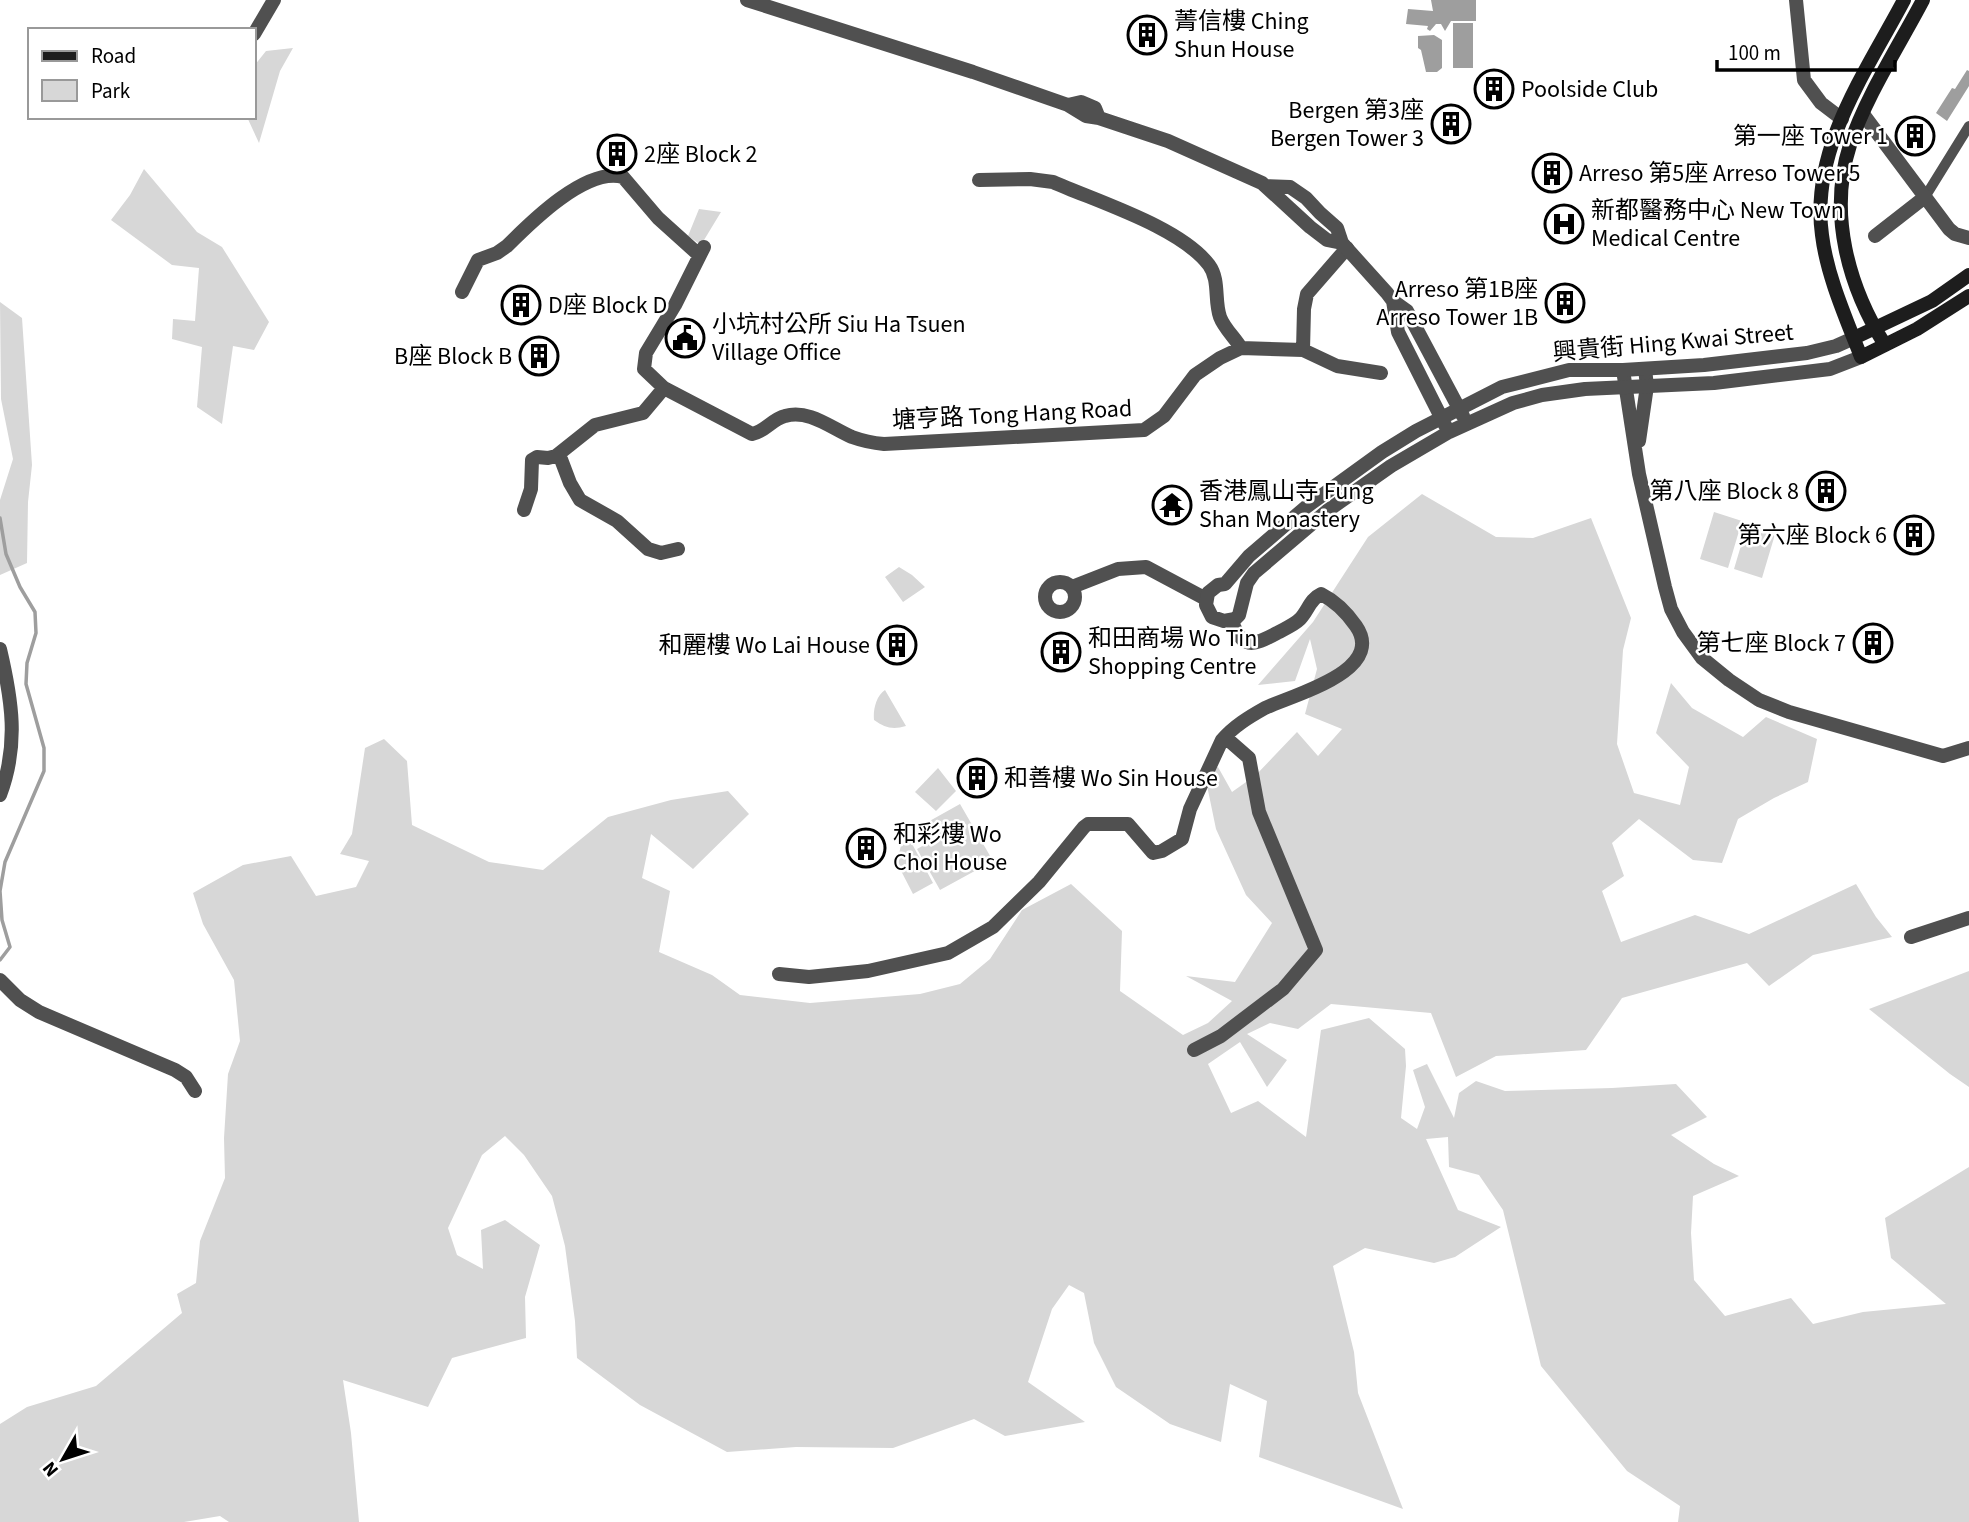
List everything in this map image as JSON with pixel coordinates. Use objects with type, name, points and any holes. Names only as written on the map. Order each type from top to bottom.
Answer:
[{"type":"main road","points":[[1904,0],[1842,119],[1825,169],[1820,217],[1828,266],[1861,357],[1917,329],[1969,296]]},
{"type":"main road","points":[[1885,345],[1875,329],[1850,266],[1841,223],[1843,173],[1863,114],[1923,0]]},
{"type":"main road","points":[[1854,338],[1932,301],[1969,275]]},
{"type":"street","points":[[256,31],[274,0]]},
{"type":"street","points":[[747,0],[1068,105],[1082,102],[1095,108],[1099,118],[1168,141],[1266,186],[1290,187],[1306,198],[1337,228],[1345,245],[1392,301],[1407,311],[1467,423]]},
{"type":"street","points":[[1796,0],[1804,80],[1821,103],[1842,119]]},
{"type":"street","points":[[1863,114],[1950,229],[1955,234],[1969,238]]},
{"type":"street","points":[[1875,236],[1925,197],[1969,126]]},
{"type":"street","name":"塘亨路 Tong Hang Road","points":[[463,292],[478,260],[507,246],[565,194],[609,175],[623,177],[658,218],[701,251],[675,305],[646,353],[644,369],[664,388],[752,434],[760,433],[772,422],[786,415],[802,415],[851,436],[884,444],[1139,431],[1164,416],[1195,375],[1241,348]]},
{"type":"street","points":[[978,180],[1030,179],[1053,182],[1184,240],[1210,266],[1216,283],[1216,304],[1221,319],[1241,348],[1303,350],[1336,366],[1381,373]]},
{"type":"street","points":[[1303,350],[1307,294],[1345,245]]},
{"type":"street","points":[[1392,301],[1398,332],[1449,432]]},
{"type":"street","name":"興貴街 Hing Kwai Street","points":[[1206,599],[1213,588],[1224,584],[1261,545],[1327,490],[1440,417],[1492,391],[1523,380],[1569,370],[1645,369],[1807,354],[1854,338]]},
{"type":"street","name":"興貴街 Hing Kwai Street","points":[[1231,620],[1239,615],[1244,604],[1247,583],[1254,573],[1327,511],[1391,466],[1449,432],[1513,403],[1542,395],[1625,387],[1714,383],[1830,369],[1861,357]]},
{"type":"street","points":[[1636,456],[1647,386],[1645,369]]},
{"type":"street","points":[[1623,370],[1645,505],[1671,609],[1683,632],[1702,658],[1759,700],[1789,712],[1942,756],[1969,748]]},
{"type":"street","points":[[524,510],[531,489],[532,460],[537,457],[552,458],[595,425],[643,413],[664,388]]},
{"type":"street","points":[[559,454],[580,500],[617,521],[648,549],[660,553],[678,549]]},
{"type":"street","points":[[779,974],[809,978],[868,971],[948,953],[993,927],[1039,882],[1078,831],[1088,824],[1128,824],[1150,851],[1161,851],[1182,839],[1190,809],[1225,737],[1241,723],[1266,708],[1331,681],[1357,659],[1362,647],[1360,632],[1350,617],[1330,598],[1321,594],[1316,596],[1298,621],[1254,645],[1245,643],[1231,620],[1212,617],[1206,599],[1146,567],[1118,569],[1072,587]]},
{"type":"street","points":[[1224,584],[1236,588],[1244,604]]},
{"type":"street","points":[[0,649],[10,691],[13,730],[10,761],[0,795]]},
{"type":"street","points":[[1194,1050],[1221,1036],[1283,989],[1316,950],[1259,812],[1249,758],[1225,737]]},
{"type":"street","points":[[1911,937],[1969,918]]},
{"type":"street","points":[[0,979],[20,1000],[39,1012],[175,1070],[186,1077],[195,1091]]},
{"type":"green space","points":[[293,48],[280,71],[259,143],[248,119],[256,119],[256,64],[266,51]]},
{"type":"green space","points":[[144,169],[197,232],[222,247],[269,322],[254,350],[233,346],[222,424],[197,407],[202,347],[172,339],[173,319],[195,321],[199,268],[172,265],[111,220],[130,195]]},
{"type":"green space","points":[[699,209],[721,212],[701,245],[688,236]]},
{"type":"green space","points":[[0,302],[22,318],[32,465],[28,502],[27,563],[0,575],[0,500],[13,459],[1,399]]},
{"type":"green space","points":[[1422,494],[1496,537],[1533,538],[1591,518],[1631,618],[1623,650],[1617,744],[1634,793],[1680,805],[1689,767],[1656,733],[1671,683],[1692,708],[1743,737],[1766,717],[1817,739],[1808,782],[1738,819],[1722,863],[1693,860],[1639,819],[1612,843],[1624,876],[1602,891],[1621,942],[1695,915],[1749,934],[1856,884],[1892,937],[1813,955],[1769,986],[1747,963],[1622,998],[1586,1050],[1496,1056],[1456,1077],[1431,1013],[1331,1004],[1298,1029],[1270,1023],[1247,1034],[1287,1060],[1267,1087],[1240,1042],[1208,1064],[1231,1113],[1258,1101],[1306,1137],[1321,1030],[1369,1018],[1405,1049],[1401,1118],[1417,1129],[1425,1107],[1413,1070],[1427,1064],[1454,1118],[1459,1093],[1476,1081],[1505,1091],[1676,1084],[1707,1117],[1671,1135],[1714,1164],[1739,1176],[1693,1196],[1691,1233],[1694,1280],[1725,1316],[1791,1298],[1813,1324],[1863,1312],[1946,1304],[1891,1258],[1885,1218],[1969,1167],[1969,1522],[1678,1522],[1680,1506],[1627,1471],[1541,1366],[1503,1210],[1479,1175],[1449,1167],[1448,1137],[1426,1139],[1458,1210],[1501,1227],[1455,1257],[1434,1263],[1365,1248],[1333,1266],[1354,1352],[1358,1393],[1403,1509],[1259,1457],[1267,1401],[1230,1384],[1221,1442],[1170,1424],[1116,1387],[1094,1343],[1084,1293],[1069,1285],[1052,1309],[1028,1382],[1085,1422],[1005,1436],[974,1419],[893,1448],[796,1447],[727,1452],[640,1405],[577,1358],[565,1246],[552,1196],[524,1155],[505,1136],[482,1155],[448,1228],[457,1255],[483,1269],[481,1230],[505,1220],[540,1245],[525,1297],[526,1338],[452,1358],[428,1407],[343,1380],[359,1522],[229,1522],[220,1516],[184,1522],[0,1522],[0,1424],[27,1407],[96,1386],[182,1313],[177,1294],[196,1283],[200,1241],[225,1178],[224,1138],[228,1074],[240,1041],[234,980],[203,924],[193,893],[243,865],[291,856],[316,896],[356,887],[369,861],[340,854],[352,834],[365,748],[384,739],[407,761],[412,825],[489,862],[543,870],[608,817],[671,800],[728,791],[749,814],[693,869],[651,834],[642,878],[670,891],[659,952],[712,975],[740,995],[810,1003],[920,994],[960,984],[990,959],[1022,910],[1071,884],[1122,931],[1120,991],[1183,1035],[1208,1023],[1232,1001],[1186,976],[1235,982],[1272,923],[1246,895],[1216,829],[1204,771],[1218,767],[1232,792],[1256,775],[1297,732],[1318,756],[1342,729],[1305,714],[1317,669],[1310,639],[1295,681],[1258,685],[1313,622],[1368,537]]},
{"type":"green space","points":[[1714,512],[1742,521],[1728,568],[1700,559]]},
{"type":"green space","points":[[1748,522],[1776,531],[1762,578],[1734,569]]},
{"type":"green space","points":[[899,567],[925,587],[903,602],[885,577]]},
{"type":"green space","points":[[885,690],[906,726],[889,728],[874,720],[876,703]]},
{"type":"green space","points":[[938,768],[956,791],[936,811],[915,792]]},
{"type":"green space","points":[[960,804],[993,861],[940,890],[917,849],[935,839],[926,823]]},
{"type":"green space","points":[[910,840],[933,883],[913,894],[897,863],[901,845]]},
{"type":"green space","points":[[1969,971],[1969,1087],[1869,1009]]},
{"type":"shaded area","points":[[1431,0],[1476,0],[1476,21],[1451,21],[1445,31],[1441,24],[1436,24],[1430,31],[1428,26],[1406,24],[1408,9],[1433,11]]},
{"type":"shaded area","points":[[1453,23],[1473,23],[1473,68],[1453,68]]},
{"type":"shaded area","points":[[1434,35],[1442,40],[1442,68],[1437,72],[1426,72],[1421,50],[1418,48],[1418,36]]},
{"type":"shaded area","points":[[1967,70],[1969,86],[1947,121],[1936,113]]},
{"type":"waterway","points":[[0,518],[6,554],[20,587],[35,612],[36,633],[27,663],[26,684],[44,748],[44,771],[5,862],[0,891],[2,920],[10,947],[0,960]]},
{"type":"place","name":"菁信樓 Ching Shun House","points":[[1147,35]]},
{"type":"place","name":"Poolside Club","points":[[1494,89]]},
{"type":"place","name":"Bergen 第3座 Bergen Tower 3","points":[[1451,124]]},
{"type":"place","name":"第一座 Tower 1","points":[[1915,136]]},
{"type":"place","name":"2座 Block 2","points":[[617,154]]},
{"type":"place","name":"Arreso 第5座 Arreso Tower 5","points":[[1552,173]]},
{"type":"place","name":"新都醫務中心 New Town Medical Centre","points":[[1564,224]]},
{"type":"place","name":"Arreso 第1B座 Arreso Tower 1B","points":[[1565,303]]},
{"type":"place","name":"D座 Block D","points":[[521,305]]},
{"type":"place","name":"小坑村公所 Siu Ha Tsuen Village Office","points":[[685,338]]},
{"type":"place","name":"B座 Block B","points":[[539,356]]},
{"type":"place","name":"第八座 Block 8","points":[[1826,491]]},
{"type":"place","name":"香港鳳山寺 Fung Shan Monastery","points":[[1172,505]]},
{"type":"place","name":"第六座 Block 6","points":[[1914,535]]},
{"type":"place","name":"第七座 Block 7","points":[[1873,643]]},
{"type":"place","name":"和麗樓 Wo Lai House","points":[[897,645]]},
{"type":"place","name":"和田商場 Wo Tin Shopping Centre","points":[[1061,652]]},
{"type":"place","name":"和善樓 Wo Sin House","points":[[977,778]]},
{"type":"place","name":"和彩樓 Wo Choi House","points":[[866,848]]}]
